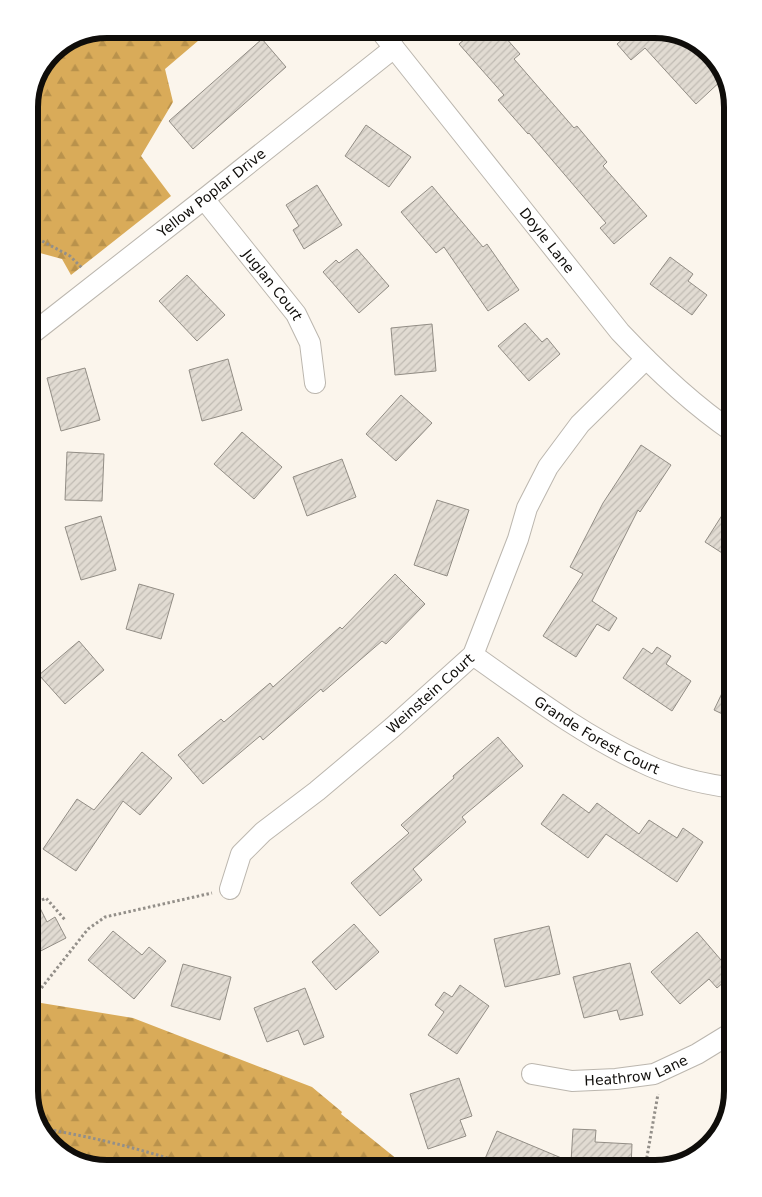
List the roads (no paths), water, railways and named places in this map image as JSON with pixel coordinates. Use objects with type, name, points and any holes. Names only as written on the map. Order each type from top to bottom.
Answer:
[{"type":"street","name":"Doyle Lane","points":[[386,38],[620,332],[646,359],[688,397],[724,425]]},
{"type":"street","name":"Yellow Poplar Drive","points":[[38,329],[394,48]]},
{"type":"street","name":"Juglan Court","points":[[204,199],[296,314],[310,343],[315,383]]},
{"type":"street","name":"Weinstein Court","points":[[230,889],[241,854],[258,837],[317,791],[393,727],[473,655],[515,549],[527,508],[548,467],[580,424],[646,359]]},
{"type":"street","name":"Grande Forest Court","points":[[473,655],[564,719],[642,763],[702,783],[724,787]]},
{"type":"street","name":"Heathrow Lane","points":[[532,1074],[572,1081],[616,1079],[654,1074],[697,1054],[724,1038]]}]
